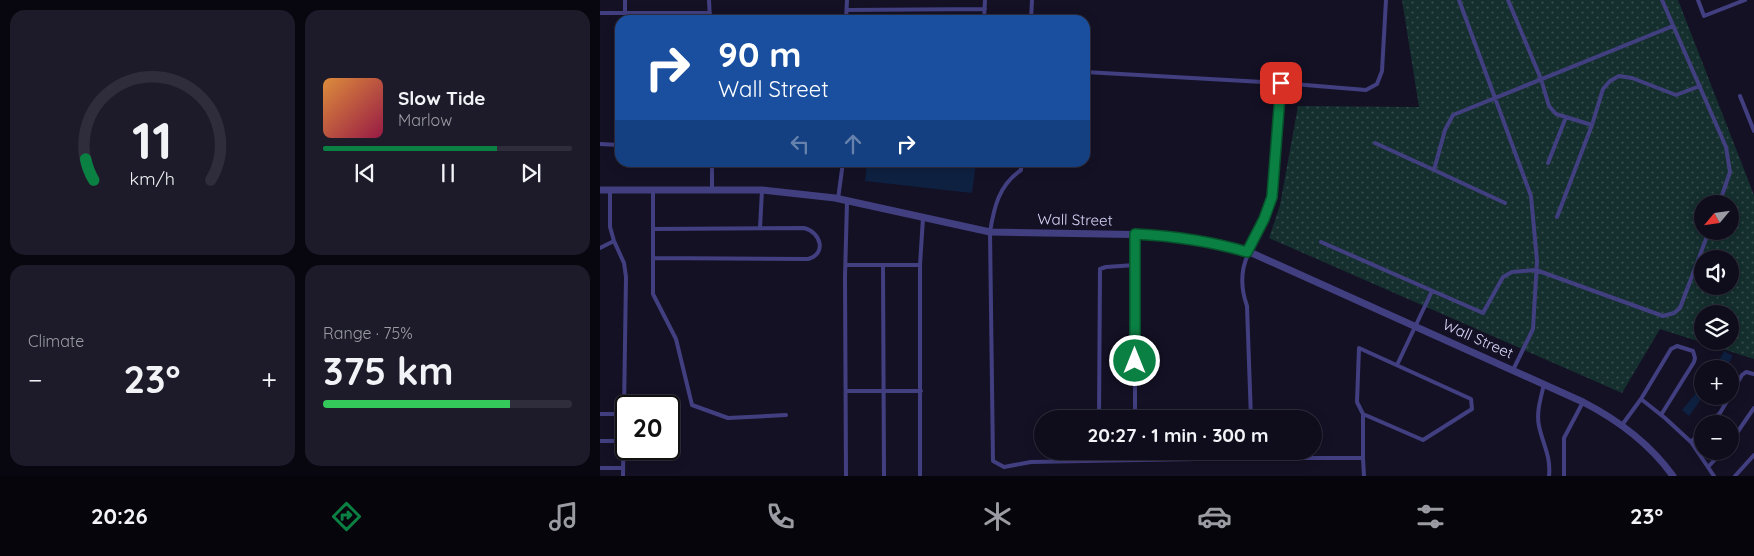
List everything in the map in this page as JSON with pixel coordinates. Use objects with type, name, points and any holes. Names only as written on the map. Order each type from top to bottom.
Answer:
[{"type":"street","name":"Wall Street","points":[[600,190],[762,190],[838,199],[990,232],[1135,234],[1195,239],[1224,245],[1247,252],[1416,326],[1603,412],[1648,447],[1673,476]]},
{"type":"lane","points":[[625,0],[625,13]]},
{"type":"lane","points":[[600,13],[710,13],[709,0]]},
{"type":"lane","points":[[846,15],[847,0]]},
{"type":"lane","points":[[984,15],[985,0]]},
{"type":"lane","points":[[1030,15],[1032,0]]},
{"type":"lane","points":[[1090,72],[1281,83],[1361,90],[1372,88],[1377,84],[1382,72],[1386,0]]},
{"type":"lane","points":[[1459,0],[1531,196],[1537,260],[1533,329],[1513,370]]},
{"type":"lane","points":[[1508,0],[1541,79],[1549,106],[1556,114],[1592,126]]},
{"type":"lane","points":[[1662,0],[1726,147],[1730,172],[1722,195]]},
{"type":"lane","points":[[1698,0],[1704,16],[1745,0]]},
{"type":"lane","points":[[1727,0],[1729,6]]},
{"type":"lane","points":[[847,10],[985,9]]},
{"type":"lane","points":[[1434,170],[1445,130],[1454,115],[1673,26]]},
{"type":"lane","points":[[1557,217],[1592,126],[1603,89],[1610,81],[1619,76],[1632,78],[1676,95],[1700,86]]},
{"type":"lane","points":[[1251,410],[1247,306],[1242,292],[1242,274],[1247,252],[1264,219],[1272,197],[1281,83]]},
{"type":"lane","points":[[1740,96],[1754,131]]},
{"type":"lane","points":[[1548,163],[1566,117]]},
{"type":"lane","points":[[1374,143],[1505,203]]},
{"type":"lane","points":[[600,144],[615,145]]},
{"type":"lane","points":[[712,167],[712,190]]},
{"type":"lane","points":[[838,199],[842,167]]},
{"type":"lane","points":[[1020,167],[1020,170],[1010,177],[1004,185],[994,208],[990,232],[993,461],[1004,467],[1031,462],[1134,460]]},
{"type":"lane","points":[[610,190],[610,227],[624,263],[626,277],[623,395]]},
{"type":"lane","points":[[653,190],[653,294],[676,339],[692,405],[728,418],[786,415]]},
{"type":"lane","points":[[760,228],[762,190]]},
{"type":"lane","points":[[846,476],[847,202]]},
{"type":"lane","points":[[920,476],[920,265],[923,218]]},
{"type":"lane","points":[[653,229],[810,229],[818,236],[819,240],[817,253],[808,259],[654,258]]},
{"type":"lane","points":[[1134,410],[1135,234]]},
{"type":"lane","points":[[1321,242],[1483,313],[1503,276],[1512,272],[1536,270],[1663,316],[1674,313],[1680,308],[1706,240]]},
{"type":"lane","points":[[600,248],[614,241]]},
{"type":"lane","points":[[846,265],[920,265]]},
{"type":"lane","points":[[883,265],[884,476]]},
{"type":"lane","points":[[1099,410],[1100,269],[1135,266]]},
{"type":"lane","points":[[1397,365],[1432,291]]},
{"type":"lane","points":[[1622,425],[1671,349],[1677,346],[1693,351],[1694,362],[1661,415]]},
{"type":"lane","points":[[1362,414],[1424,440],[1472,409],[1471,399],[1359,348],[1357,402],[1362,414],[1364,476]]},
{"type":"lane","points":[[1718,415],[1742,375],[1746,372],[1754,374]]},
{"type":"lane","points":[[1544,384],[1538,410],[1539,427],[1550,463],[1549,476]]},
{"type":"lane","points":[[846,391],[921,391]]},
{"type":"lane","points":[[1640,399],[1691,442],[1714,476]]},
{"type":"lane","points":[[1564,476],[1564,438],[1583,402]]},
{"type":"lane","points":[[1739,430],[1754,408]]},
{"type":"lane","points":[[600,414],[615,414]]},
{"type":"lane","points":[[1691,442],[1694,439]]},
{"type":"lane","points":[[600,441],[615,441]]},
{"type":"lane","points":[[1736,476],[1754,455]]},
{"type":"lane","points":[[1322,458],[1363,458]]},
{"type":"lane","points":[[623,460],[623,476]]},
{"type":"lane","points":[[1708,468],[1715,460]]},
{"type":"lane","points":[[600,468],[623,468]]},
{"type":"green space","points":[[1402,0],[1678,0],[1754,195],[1754,359],[1726,350],[1739,350],[1739,305],[1694,305],[1694,340],[1660,329],[1622,393],[1269,238],[1280,205],[1298,106],[1419,107]]},
{"type":"water","points":[[867,167],[975,167],[972,193],[865,181]]},
{"type":"water","points":[[1724,351],[1733,356],[1731,360],[1720,360]]},
{"type":"water","points":[[1694,396],[1694,405],[1697,405],[1689,416],[1682,410]]},
{"type":"route","points":[[1135,361],[1135,234],[1195,239],[1247,252],[1264,219],[1272,197],[1281,83]]}]
